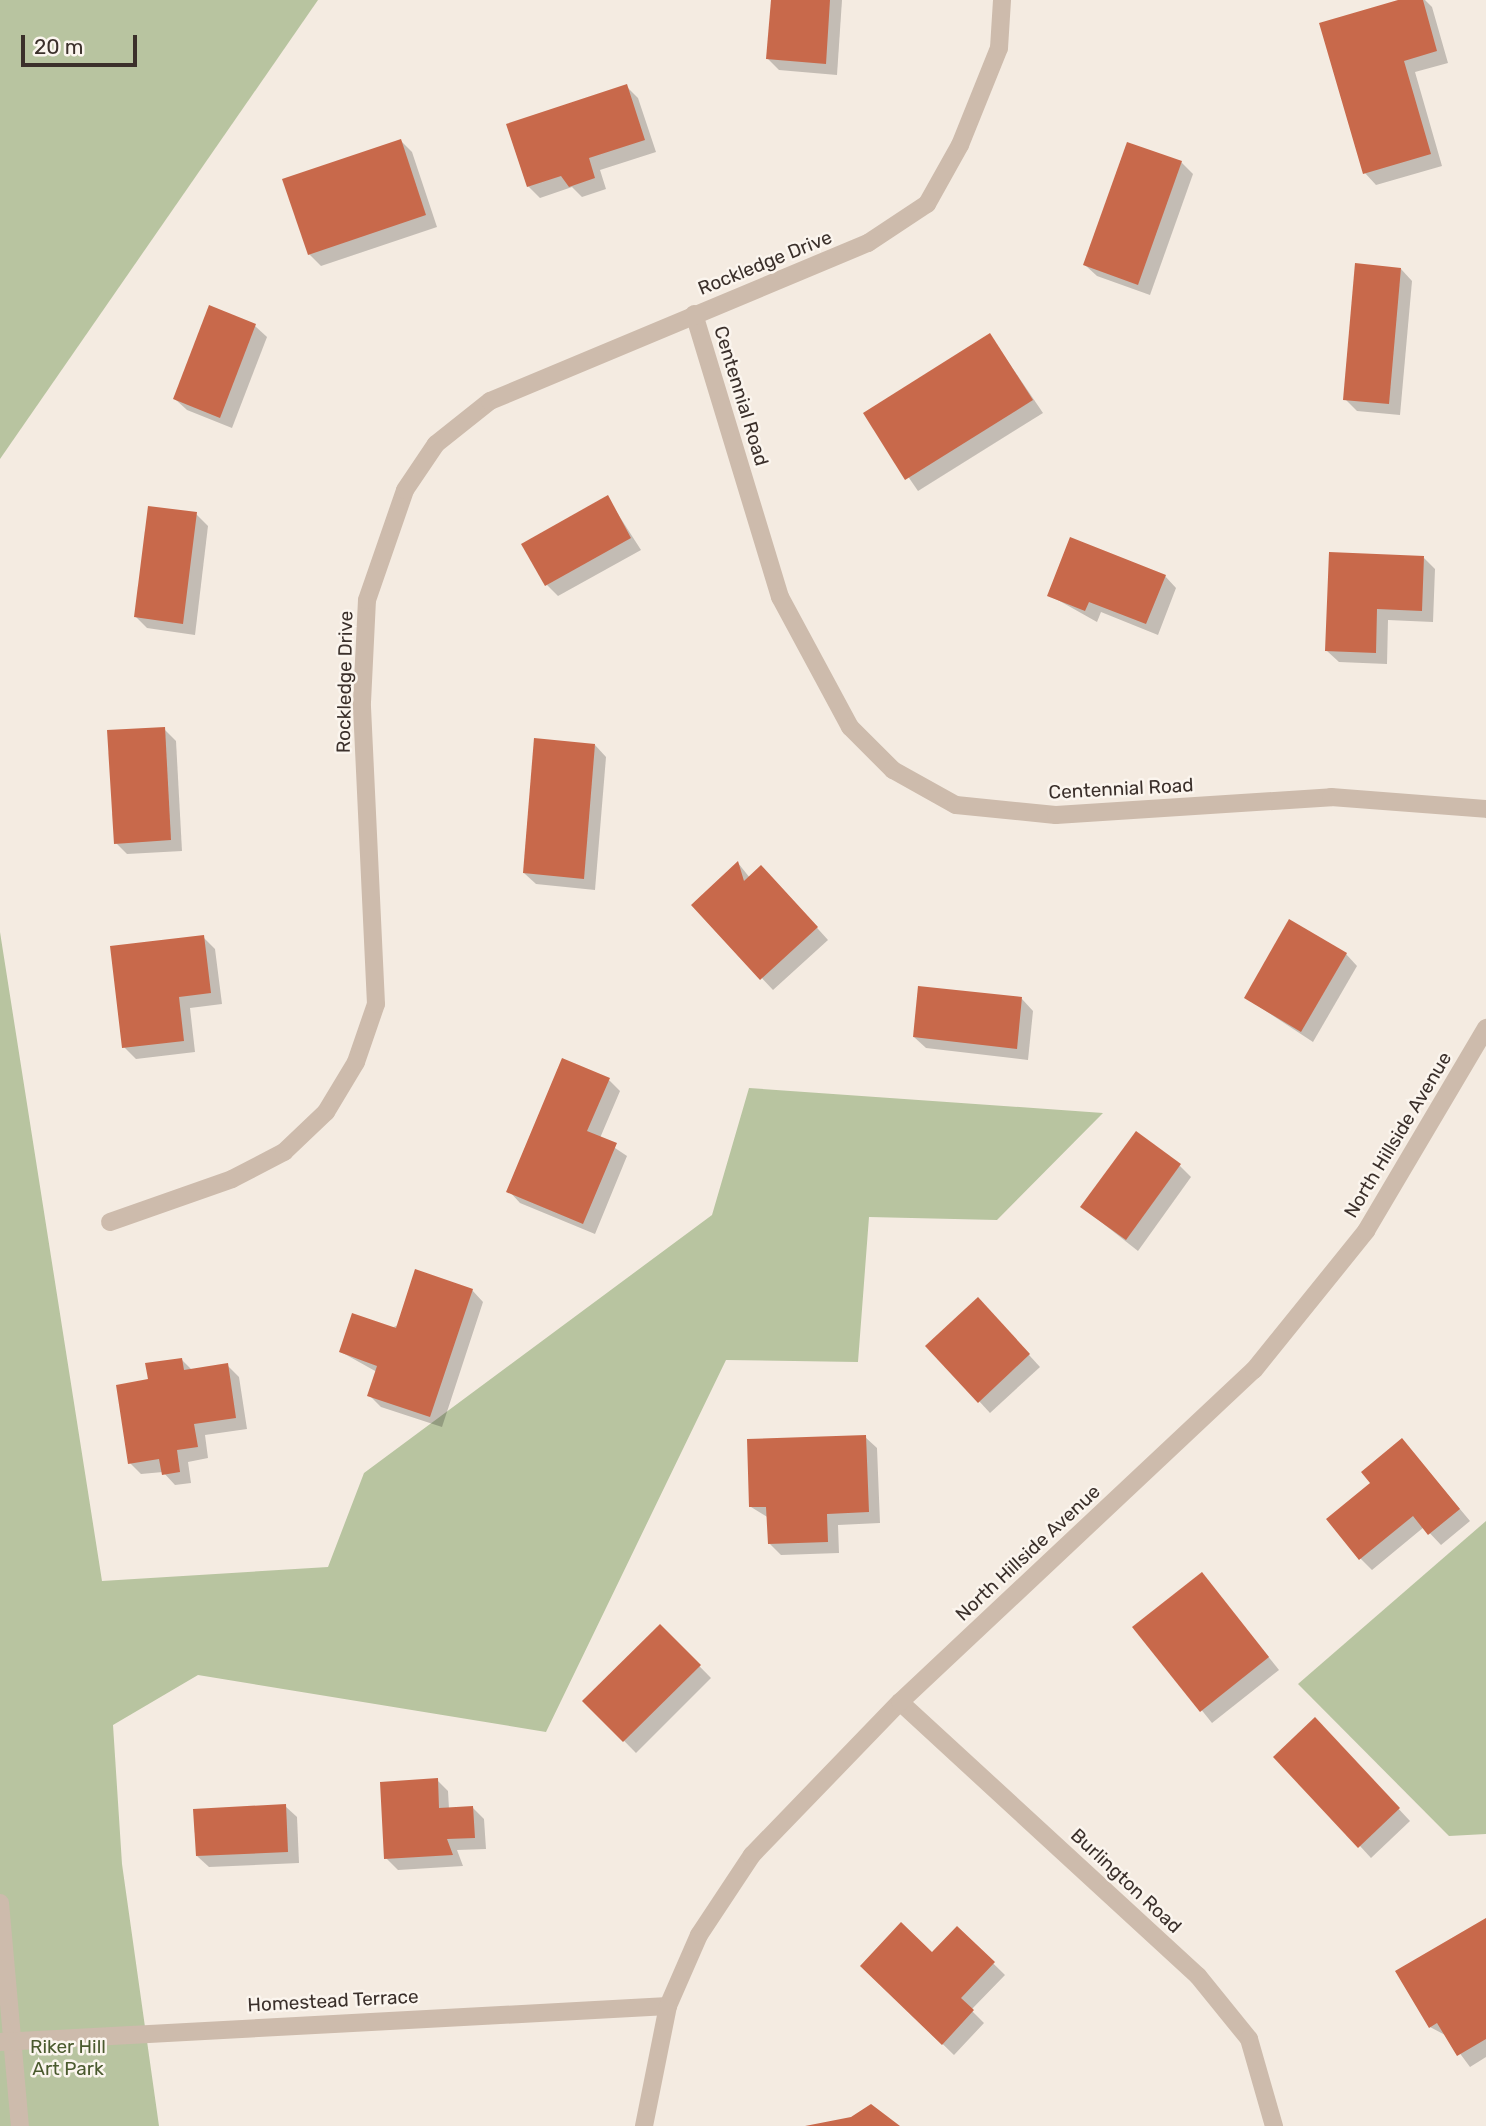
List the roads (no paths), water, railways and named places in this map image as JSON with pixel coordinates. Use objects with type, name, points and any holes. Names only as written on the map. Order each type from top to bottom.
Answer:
[{"type":"street","name":"Rockledge Drive","points":[[110,1222],[232,1179],[284,1152],[326,1112],[356,1062],[376,1004],[362,702],[367,600],[405,489],[436,444],[490,401],[869,243],[927,204],[960,145],[999,48],[1002,0]]},
{"type":"street","name":"Centennial Road","points":[[694,314],[780,597],[850,727],[893,770],[956,805],[1056,816],[1331,797],[1486,809]]},
{"type":"street","name":"North Hillside Avenue","points":[[644,2126],[668,2006],[699,1934],[752,1856],[900,1702],[1254,1370],[1366,1231],[1486,1028]]},
{"type":"street","name":"Burlington Road","points":[[900,1702],[1198,1976],[1249,2039],[1274,2126]]},
{"type":"street","points":[[0,1903],[6,2040],[20,2126]]},
{"type":"street","name":"Homestead Terrace","points":[[6,2040],[668,2006]]},
{"type":"park label","name":"Riker Hill Art Park","points":[[68,2058]]}]
